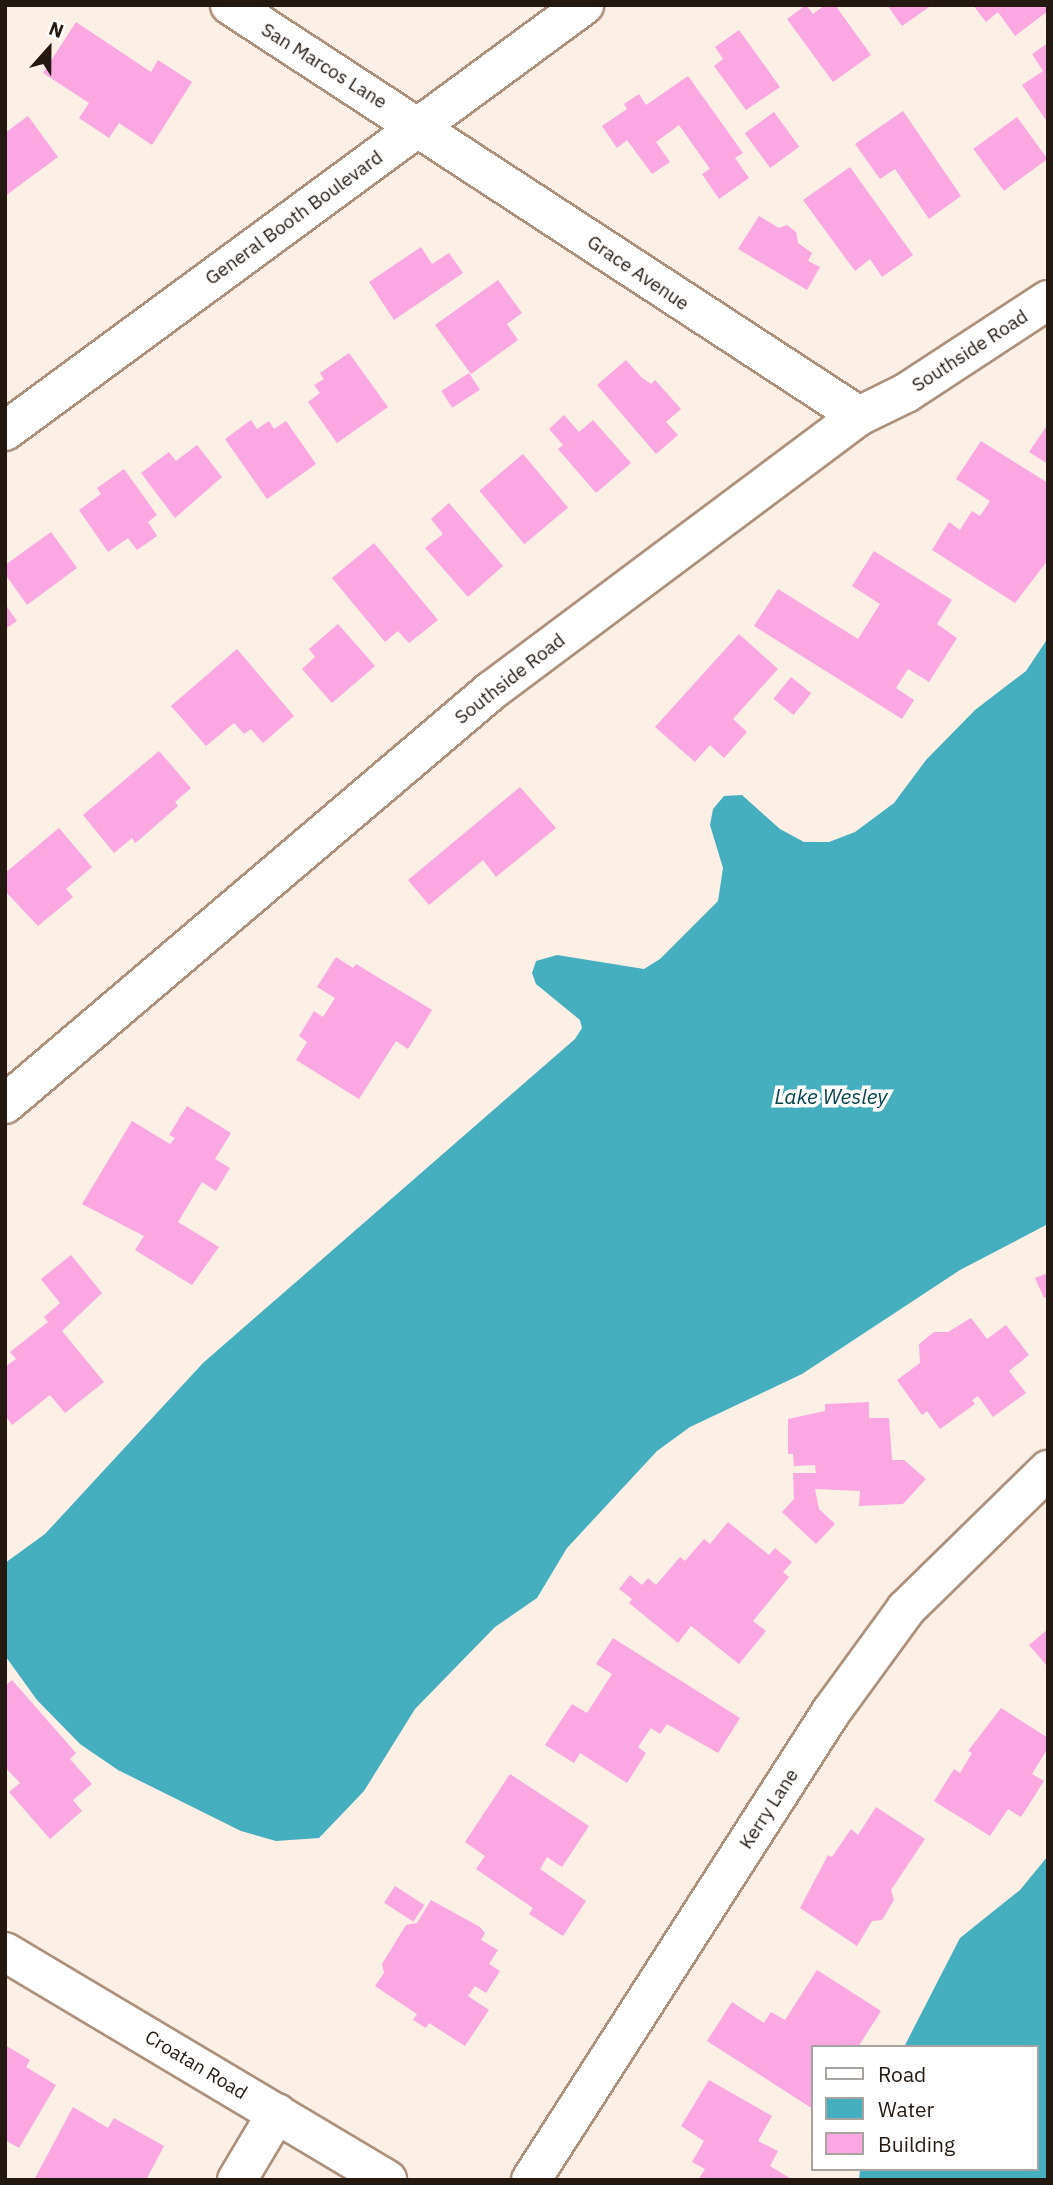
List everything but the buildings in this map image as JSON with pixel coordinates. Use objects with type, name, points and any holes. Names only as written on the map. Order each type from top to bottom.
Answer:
[{"type":"main road","name":"San Marcos Lane","points":[[230,5],[419,126]]},
{"type":"main road","name":"General Booth Boulevard","points":[[5,431],[584,5]]},
{"type":"main road","name":"Grace Avenue","points":[[419,126],[859,416]]},
{"type":"main road","name":"Southside Road","points":[[5,1104],[288,859],[491,691],[859,416],[906,393],[1048,300]]},
{"type":"main road","name":"Kerry Lane","points":[[531,2180],[831,1712],[906,1609],[1048,1470]]},
{"type":"main road","name":"Croatan Road","points":[[5,1952],[387,2180]]},
{"type":"main road","points":[[237,2180],[277,2113]]},
{"type":"water","name":"Lake Wesley","points":[[1048,638],[1048,1224],[960,1270],[802,1374],[690,1427],[657,1451],[567,1548],[537,1598],[495,1627],[415,1709],[364,1791],[319,1838],[276,1841],[241,1831],[118,1770],[80,1744],[37,1700],[6,1657],[5,1563],[45,1534],[203,1363],[575,1039],[582,1028],[580,1020],[536,984],[532,973],[536,961],[557,955],[644,969],[660,959],[718,901],[723,868],[710,825],[713,809],[724,796],[742,795],[780,829],[804,842],[829,842],[855,832],[894,803],[926,760],[975,710],[1026,671]]},
{"type":"water","points":[[1048,1856],[1048,2180],[859,2180],[860,2171],[1039,2171],[1039,2045],[905,2045],[960,1938],[1020,1890]]}]
